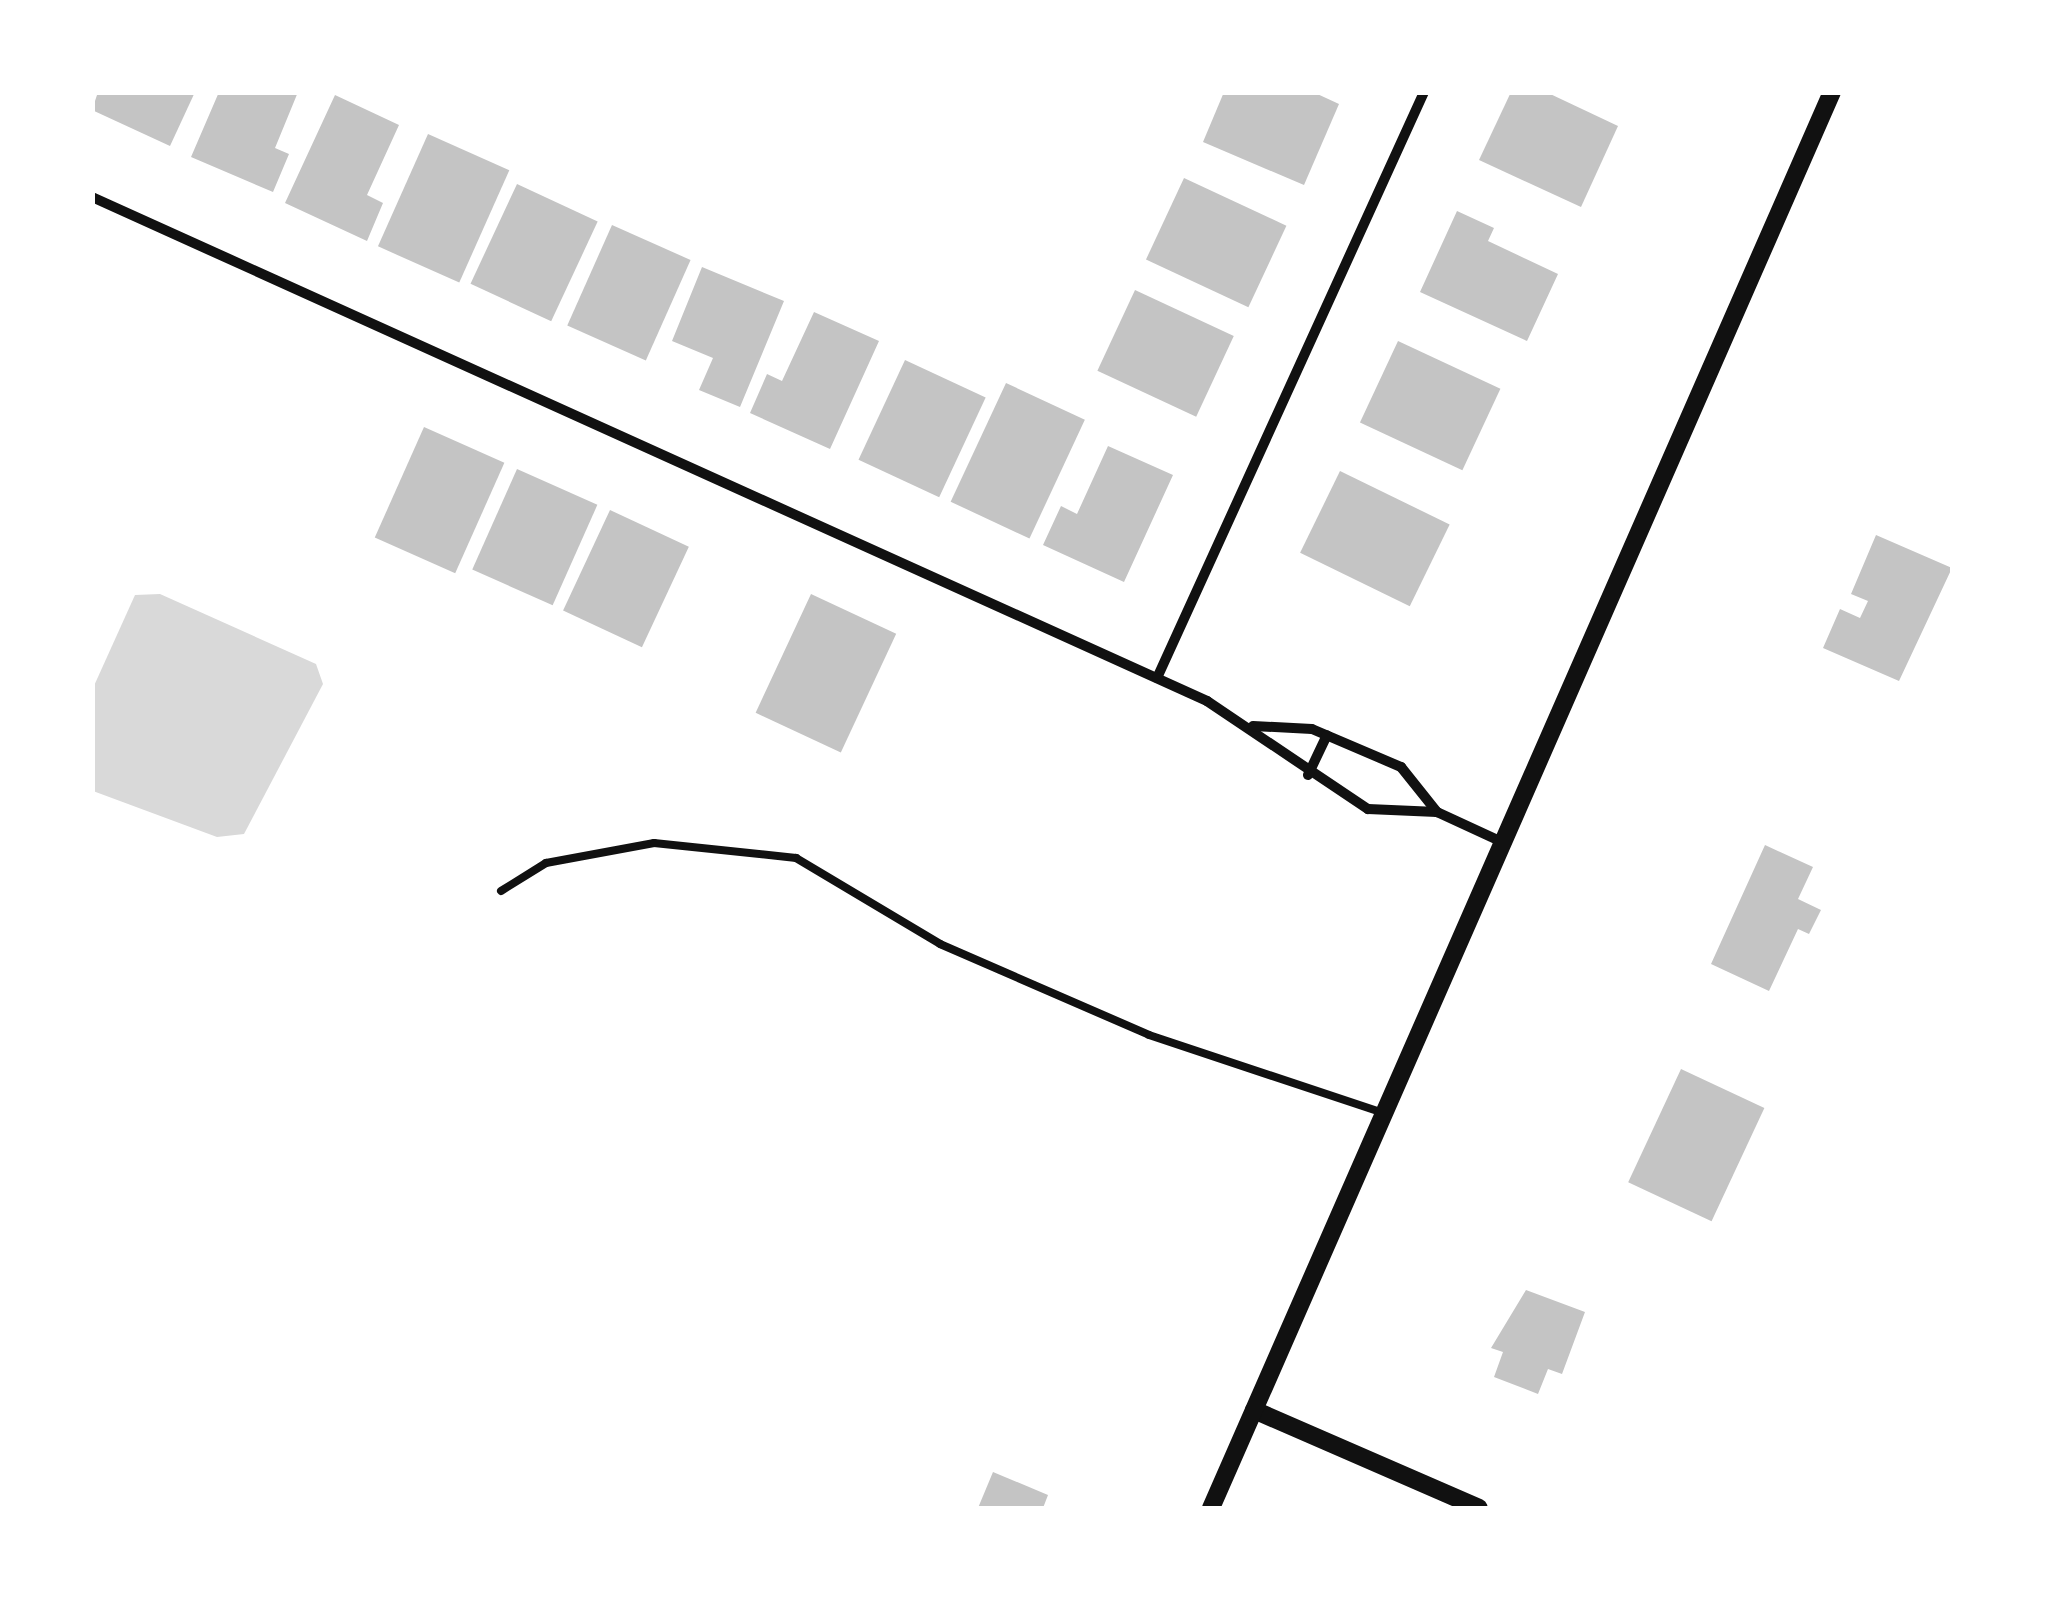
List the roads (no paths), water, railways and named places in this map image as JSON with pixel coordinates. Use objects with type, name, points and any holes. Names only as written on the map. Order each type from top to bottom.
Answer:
[{"type":"street","points":[[1156,678],[1424,92]]},
{"type":"street","points":[[1211,1508],[1832,92]]},
{"type":"street","points":[[92,197],[1156,678],[1253,726],[1308,775],[1368,809],[1437,812],[1505,843]]},
{"type":"street","points":[[1253,726],[1327,735],[1401,767],[1437,812]]},
{"type":"street","points":[[1308,775],[1327,735]]},
{"type":"street","points":[[1254,1410],[1478,1508]]},
{"type":"lane","points":[[501,891],[546,863],[654,843],[796,858],[940,944],[1149,1036],[1386,1113]]}]
